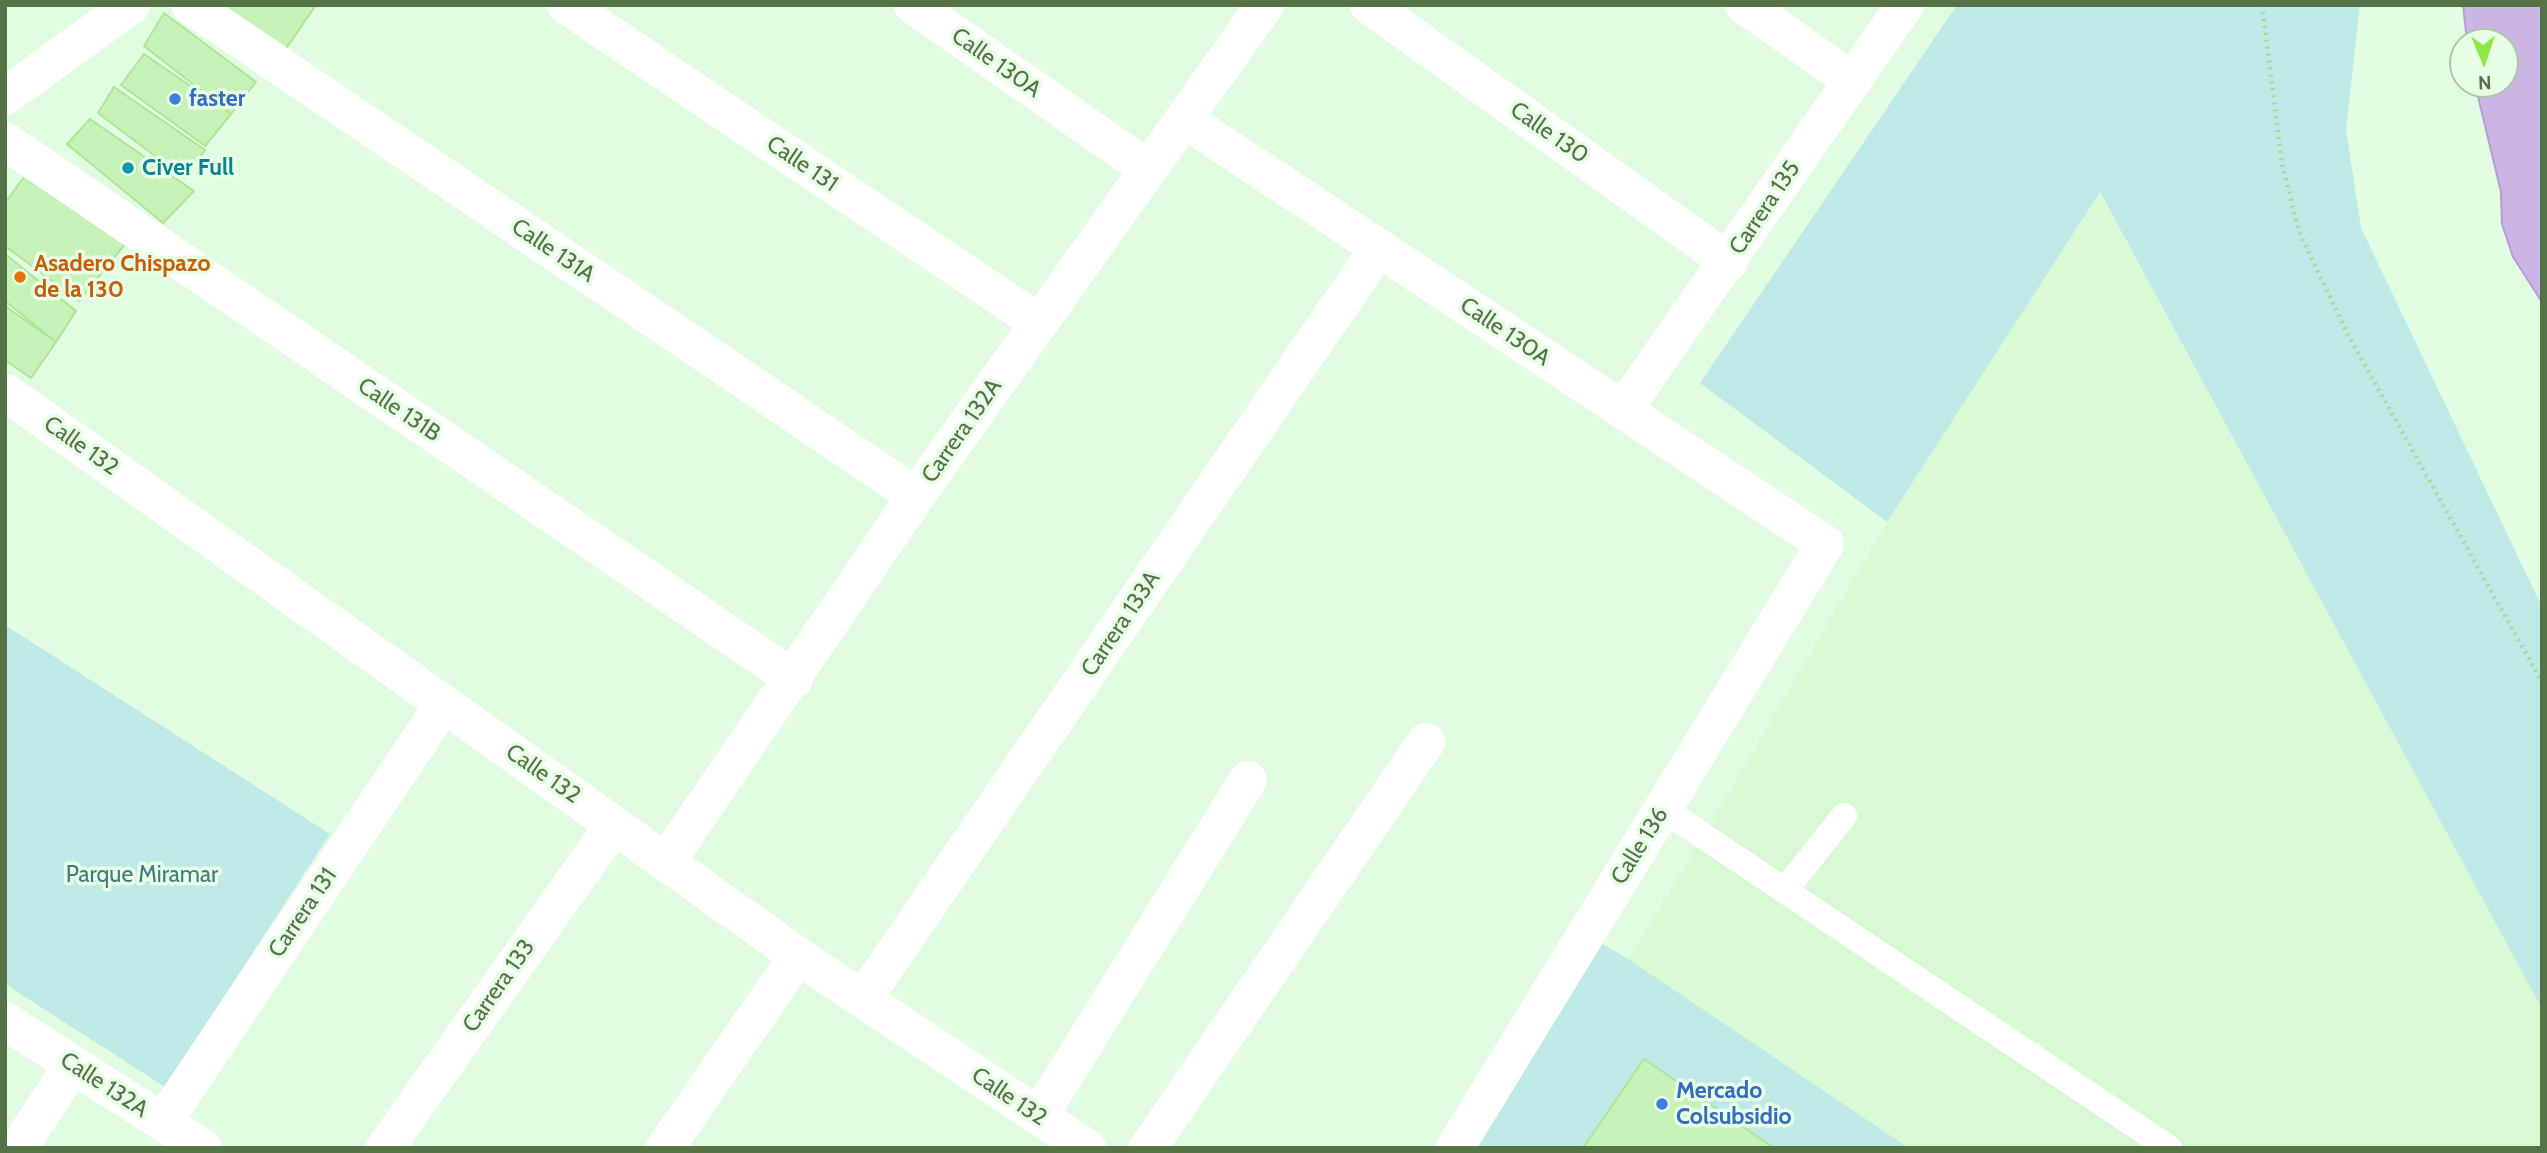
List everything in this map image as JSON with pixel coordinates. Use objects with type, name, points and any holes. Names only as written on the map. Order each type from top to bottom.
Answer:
[{"type":"street","points":[[5,96],[131,5]]},
{"type":"street","name":"Calle 131A","points":[[190,5],[916,496]]},
{"type":"street","name":"Calle 131","points":[[566,5],[1039,323]]},
{"type":"street","name":"Calle 130A","points":[[913,5],[1148,170]]},
{"type":"street","name":"Carrera 132A","points":[[667,862],[916,496],[1265,5]]},
{"type":"street","name":"Calle 130","points":[[1368,5],[1729,262]]},
{"type":"street","points":[[1744,5],[1853,80]]},
{"type":"street","name":"Carrera 135","points":[[1623,410],[1729,262],[1905,5]]},
{"type":"street","name":"Calle 130A","points":[[1184,119],[1825,544]]},
{"type":"street","name":"Calle 131B","points":[[5,141],[794,679]]},
{"type":"street","name":"Carrera 133A","points":[[863,999],[1379,248]]},
{"type":"street","name":"Calle 132","points":[[8,399],[798,956],[1087,1148]]},
{"type":"street","name":"Calle 136","points":[[1455,1148],[1825,544]]},
{"type":"street","name":"Carrera 131","points":[[163,1122],[444,704]]},
{"type":"street","points":[[1148,1148],[1426,742]]},
{"type":"street","points":[[1039,1116],[1248,780]]},
{"type":"street","name":"Carrera 133","points":[[385,1148],[614,825]]},
{"type":"street","points":[[665,1148],[798,956]]},
{"type":"street","name":"Calle 132A","points":[[5,1021],[203,1148]]},
{"type":"street","points":[[18,1148],[74,1065]]},
{"type":"lane","points":[[1663,809],[2169,1148]]},
{"type":"lane","points":[[1785,890],[1844,816]]},
{"type":"path","points":[[2262,5],[2282,163],[2299,232],[2348,335],[2542,682]]},
{"type":"shaded area","points":[[2463,5],[2542,5],[2542,302],[2513,257],[2502,224],[2501,192],[2478,98],[2519,98],[2519,28],[2465,28]]},
{"type":"shaded area","points":[[2099,192],[2542,1009],[2542,1148],[1909,1148],[1628,959],[1704,836],[1887,522]]},
{"type":"green space","points":[[1957,5],[2360,5],[2346,129],[2361,228],[2542,607],[2542,1009],[2100,192],[1887,522],[1700,383]]},
{"type":"green space","name":"Parque Miramar","points":[[5,625],[330,834],[165,1087],[5,984]]},
{"type":"green space","points":[[1596,940],[1909,1148],[1774,1148],[1645,1060],[1583,1148],[1471,1148]]},
{"type":"building","points":[[222,5],[316,5],[285,50]]},
{"type":"building","points":[[164,13],[256,82],[231,114],[144,46]]},
{"type":"building","name":"faster","points":[[144,54],[231,114],[205,146],[121,85]]},
{"type":"building","points":[[114,87],[205,150],[184,178],[98,113]]},
{"type":"building","name":"Civer Full","points":[[90,119],[194,191],[163,223],[67,144]]},
{"type":"building","points":[[29,170],[130,238],[79,301],[5,246],[5,203]]},
{"type":"building","name":"Asadero Chispazo de la 130","points":[[5,254],[76,311],[56,342],[5,301]]},
{"type":"building","points":[[5,306],[56,342],[31,378],[5,360]]},
{"type":"building","name":"Mercado Colsubsidio","points":[[1644,1059],[1774,1148],[1583,1148]]},
{"type":"place","name":"faster","points":[[175,99]]},
{"type":"place","name":"Civer Full","points":[[128,168]]},
{"type":"place","name":"Asadero Chispazo de la 130","points":[[20,277]]},
{"type":"place","name":"Mercado Colsubsidio","points":[[1662,1104]]}]
